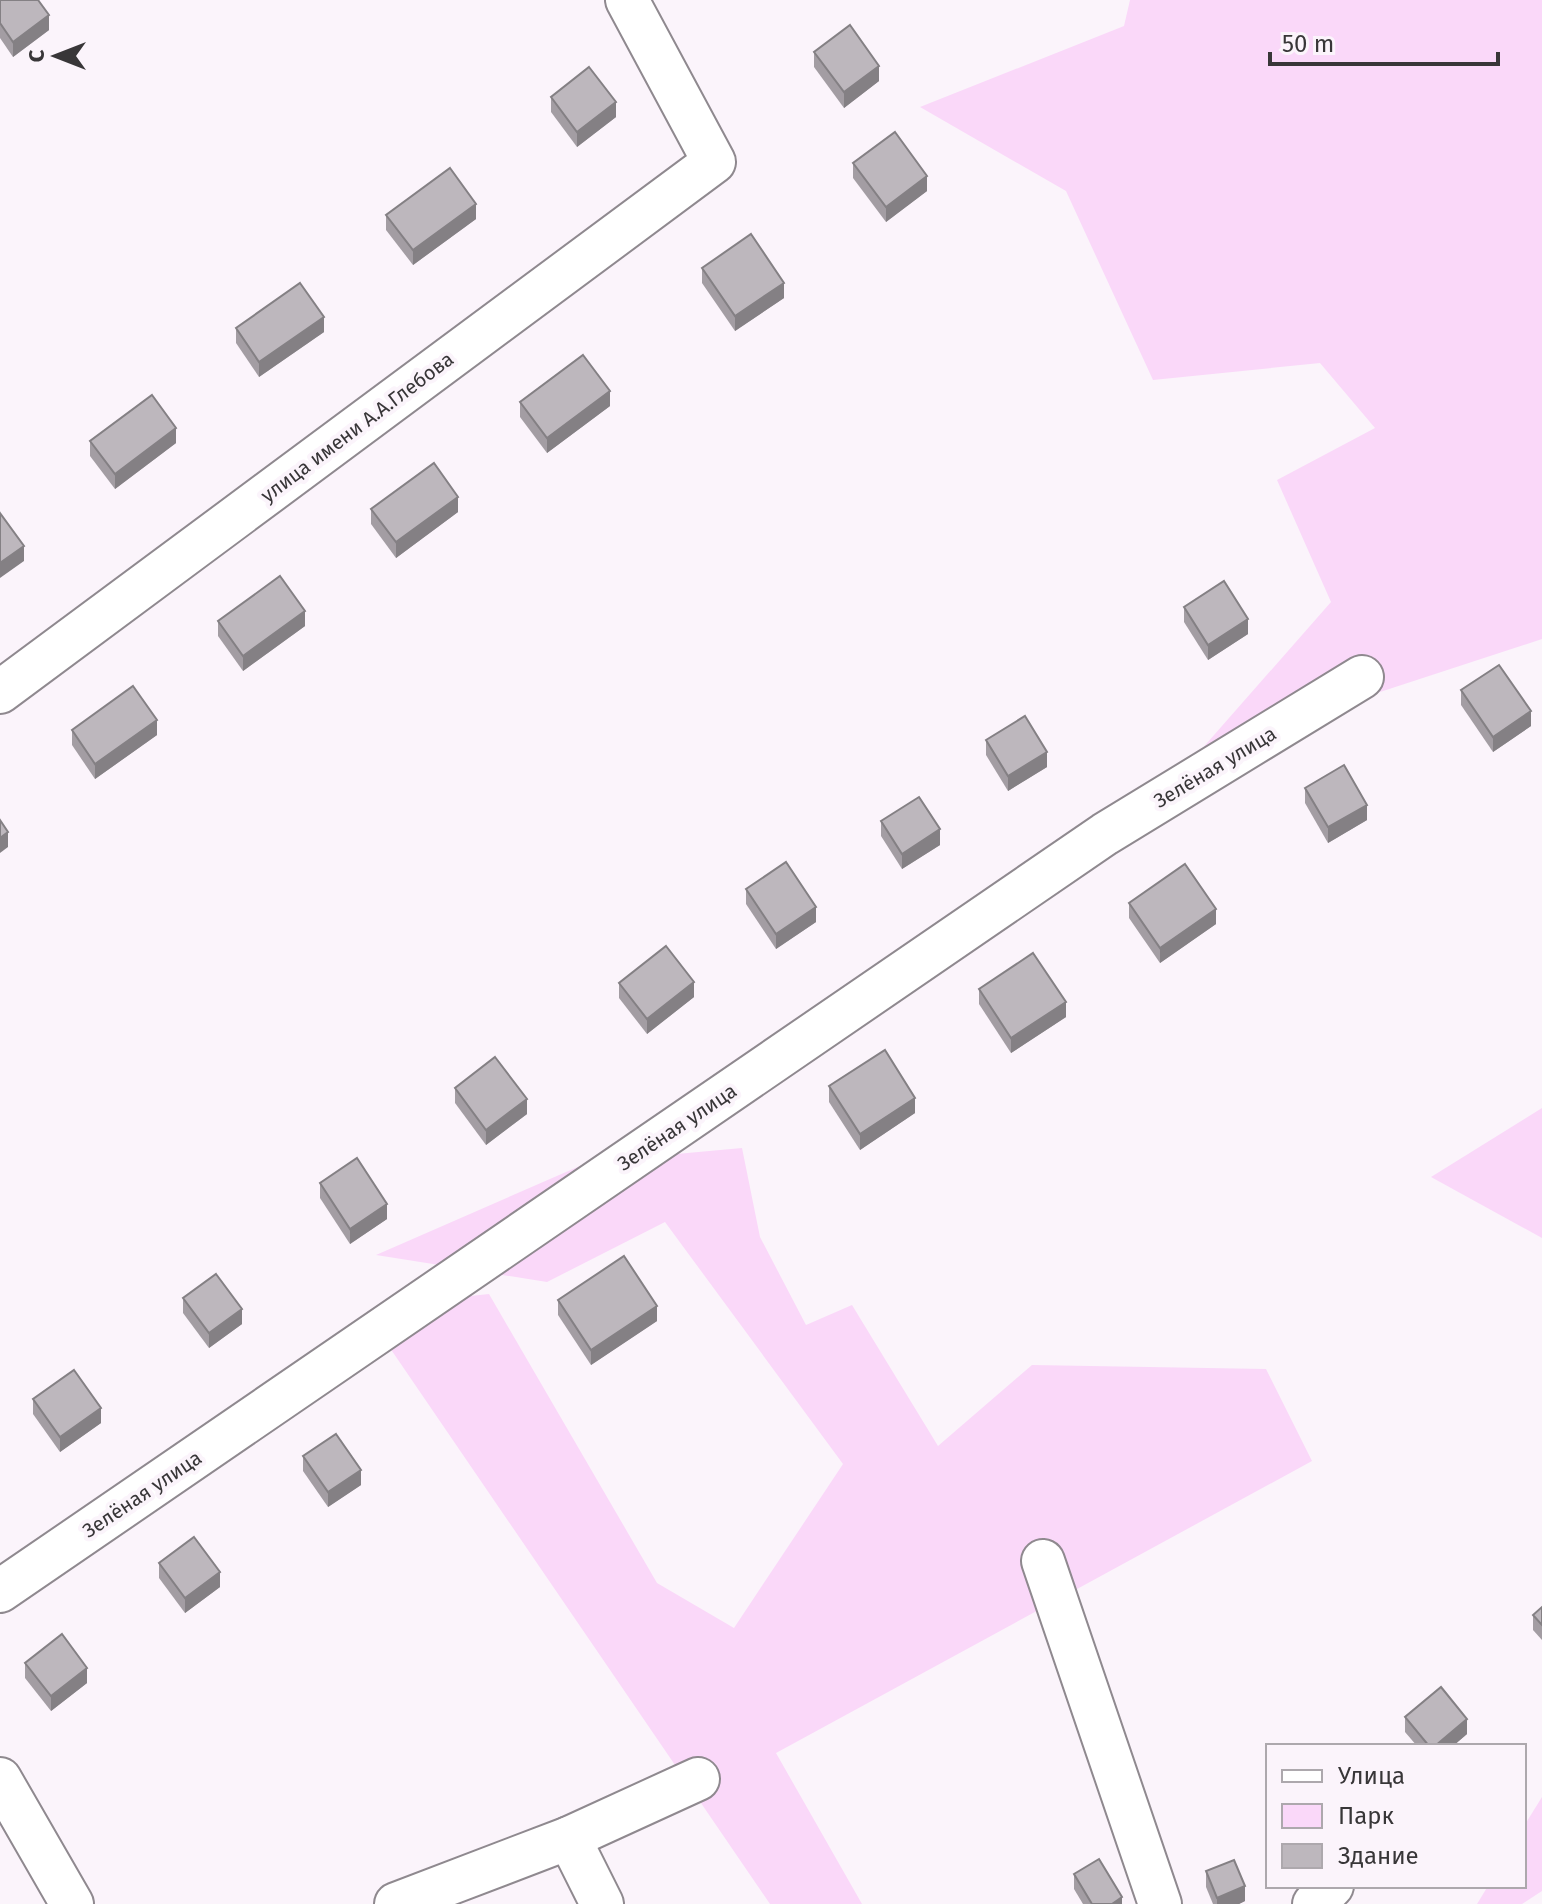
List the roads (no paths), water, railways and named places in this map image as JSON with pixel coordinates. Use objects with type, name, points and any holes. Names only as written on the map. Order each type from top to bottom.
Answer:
[{"type":"street","name":"улица имени А.А.Глебова","points":[[0,692],[714,162],[627,0]]},
{"type":"street","name":"Зелёная улица","points":[[0,1591],[1105,834],[1362,677]]},
{"type":"street","points":[[1043,1561],[1160,1904]]},
{"type":"street","points":[[0,1779],[72,1904]]},
{"type":"street","points":[[396,1904],[569,1838],[698,1779]]},
{"type":"street","points":[[569,1838],[602,1904]]},
{"type":"street","points":[[1314,1904],[1330,1888]]}]
